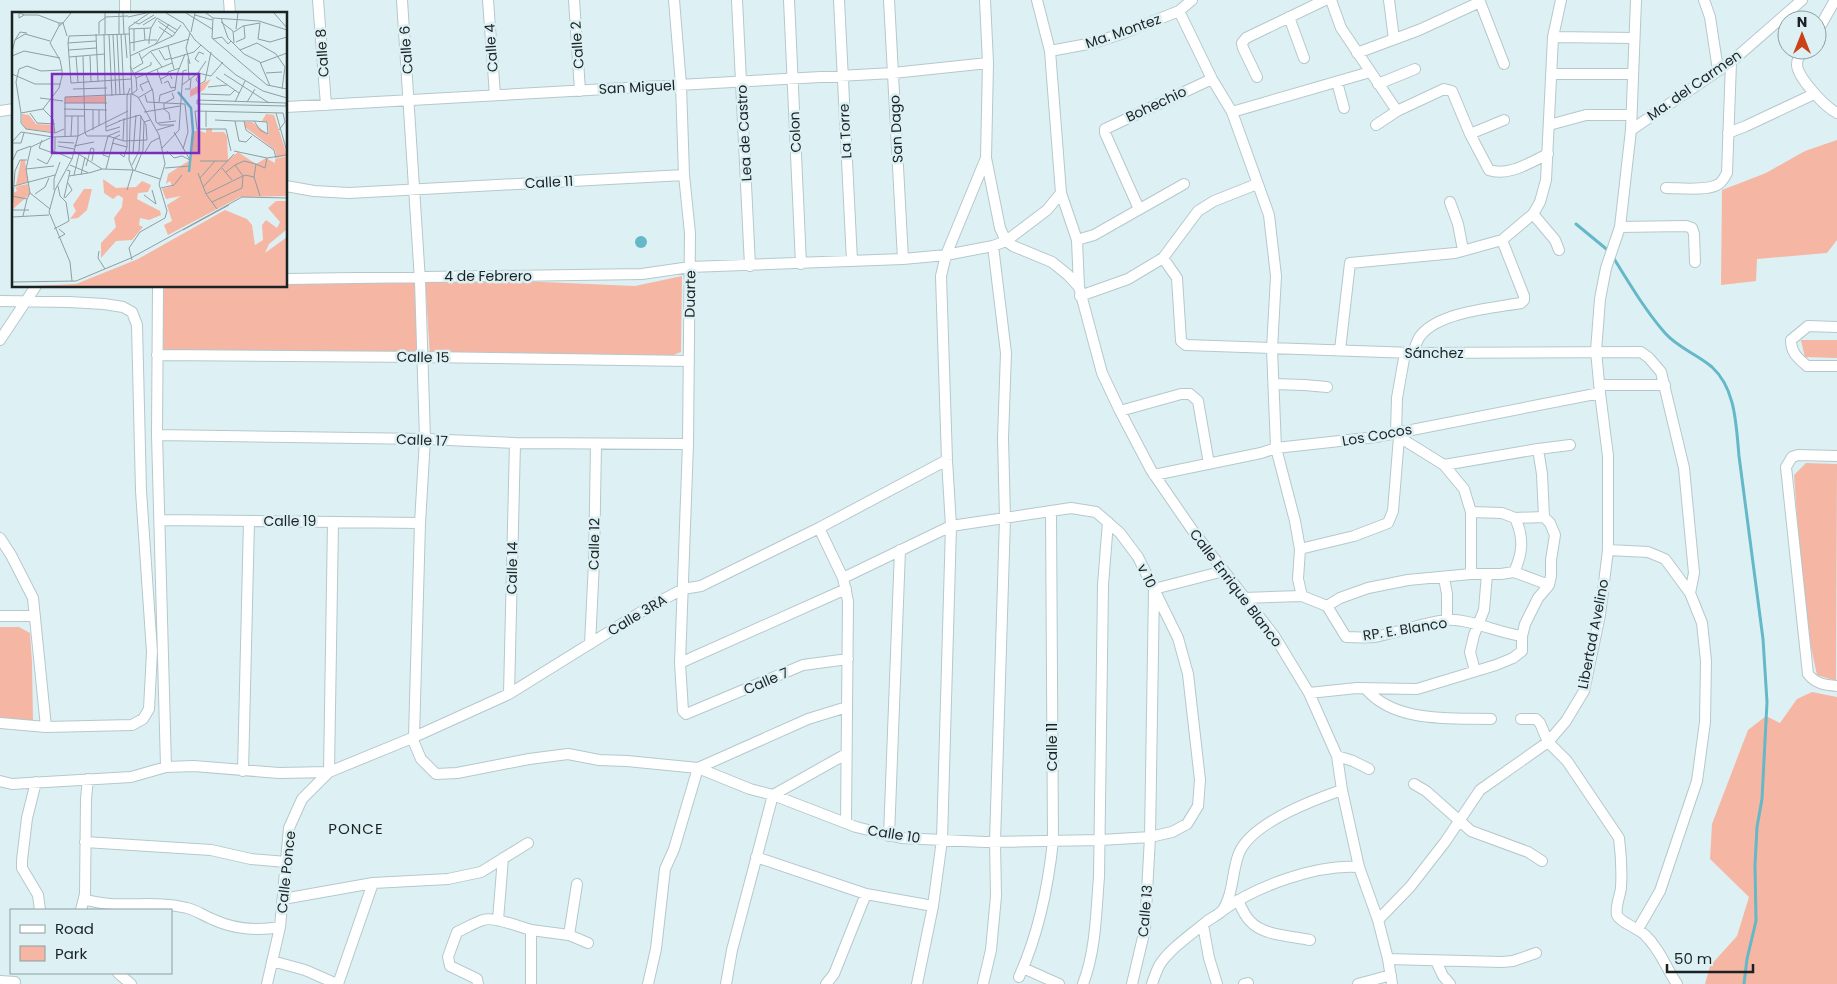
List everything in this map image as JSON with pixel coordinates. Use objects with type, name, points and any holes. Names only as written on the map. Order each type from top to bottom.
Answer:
[{"type":"street","name":"Calle 8","points":[[318,0],[326,105]]},
{"type":"street","name":"Calle 6","points":[[402,0],[424,357],[425,439],[420,523],[413,738]]},
{"type":"street","name":"Calle 4","points":[[488,0],[495,95]]},
{"type":"street","name":"Calle 2","points":[[574,0],[580,91]]},
{"type":"street","name":"Duarte","points":[[674,0],[681,85],[684,174],[690,233],[688,444],[680,663],[683,711],[686,714]]},
{"type":"street","name":"Lea de Castro","points":[[737,0],[750,266]]},
{"type":"street","name":"Colon","points":[[789,0],[801,264]]},
{"type":"street","name":"La Torre","points":[[839,0],[852,261]]},
{"type":"street","name":"San Dago","points":[[889,0],[903,259]]},
{"type":"street","points":[[985,0],[988,63],[986,158],[1000,228],[1006,241]]},
{"type":"street","points":[[1037,0],[1050,51],[1061,193],[1077,240],[1080,292],[1128,279],[1163,258],[1198,211],[1214,201],[1257,184]]},
{"type":"street","name":"Ma. Montez","points":[[1050,51],[1093,44],[1178,11],[1192,0]]},
{"type":"street","points":[[1257,77],[1243,48],[1242,43],[1246,38],[1325,0]]},
{"type":"street","points":[[1331,0],[1341,28],[1397,111]]},
{"type":"street","points":[[1389,0],[1394,38]]},
{"type":"street","points":[[1453,0],[1456,11]]},
{"type":"street","points":[[1340,350],[1350,263],[1455,252],[1502,240],[1533,214],[1540,202],[1546,180],[1554,37],[1561,0]]},
{"type":"street","name":"Libertad Avelino","points":[[1378,920],[1410,887],[1480,790],[1548,742],[1566,722],[1584,691],[1600,615],[1608,550],[1608,456],[1596,351],[1600,299],[1606,268],[1620,226],[1631,130],[1636,0]]},
{"type":"street","points":[[1704,0],[1710,18],[1718,70]]},
{"type":"street","name":"Ma. del Carmen","points":[[1631,130],[1731,62],[1802,0]]},
{"type":"street","points":[[1827,14],[1835,0]]},
{"type":"street","points":[[1357,54],[1394,38],[1419,30],[1456,11],[1482,1],[1504,64]]},
{"type":"street","points":[[1178,11],[1212,79],[1232,112],[1269,215],[1276,276],[1272,348],[1276,448],[1295,521],[1300,549],[1298,579],[1302,596]]},
{"type":"street","points":[[1290,17],[1304,58]]},
{"type":"street","points":[[1554,37],[1634,38]]},
{"type":"street","points":[[1798,60],[1797,67],[1814,94],[1829,109],[1837,113]]},
{"type":"street","points":[[1666,188],[1718,185],[1727,173],[1731,62]]},
{"type":"street","name":"San Miguel","points":[[288,107],[893,73],[988,63]]},
{"type":"street","points":[[1378,84],[1415,69]]},
{"type":"street","points":[[1232,112],[1370,72]]},
{"type":"street","points":[[1551,74],[1633,74]]},
{"type":"street","name":"Bohechio","points":[[1139,209],[1105,133],[1105,129],[1212,79]]},
{"type":"street","points":[[1337,82],[1344,108]]},
{"type":"street","points":[[1376,125],[1397,111],[1444,89],[1448,89],[1452,92],[1488,170],[1496,173],[1513,169],[1548,154]]},
{"type":"street","points":[[1728,133],[1814,94]]},
{"type":"street","points":[[1550,125],[1586,115],[1631,115]]},
{"type":"street","points":[[1470,134],[1504,120]]},
{"type":"street","points":[[916,984],[933,906],[942,840],[951,526],[941,276],[946,255],[986,158]]},
{"type":"street","name":"Calle 11","points":[[288,186],[314,191],[349,193],[684,174]]},
{"type":"street","points":[[1077,240],[1094,235],[1184,184]]},
{"type":"street","name":"4 de Febrero","points":[[288,279],[642,274],[690,268],[903,259],[946,255],[993,246],[1006,241],[1047,210],[1061,193]]},
{"type":"street","points":[[1450,202],[1458,224],[1463,250]]},
{"type":"street","points":[[1533,214],[1554,240],[1559,250]]},
{"type":"street","points":[[1620,226],[1686,226],[1692,228],[1695,262]]},
{"type":"street","points":[[1300,549],[1354,536],[1388,523],[1393,511],[1398,435],[1397,398],[1409,353],[1420,336],[1435,324],[1464,312],[1520,303],[1524,300],[1502,240]]},
{"type":"street","name":"Calle Enrique Blanco","points":[[1006,241],[1013,246],[1052,262],[1068,275],[1080,292],[1102,373],[1154,475],[1193,531],[1275,637],[1309,693],[1337,756],[1342,790],[1359,867],[1378,920],[1388,959],[1391,980]]},
{"type":"street","points":[[984,984],[991,950],[996,896],[995,842],[1005,518],[1003,438],[1006,353],[993,246]]},
{"type":"street","name":"Sánchez","points":[[1163,258],[1177,278],[1181,341],[1186,344],[1409,353],[1641,352],[1661,372],[1684,468],[1694,573],[1690,593]]},
{"type":"street","points":[[0,339],[35,288]]},
{"type":"street","points":[[158,288],[157,435],[166,767]]},
{"type":"street","points":[[0,301],[86,303],[124,307],[132,312],[137,325],[141,491],[152,652],[149,709],[143,719],[132,724],[46,727],[0,723]]},
{"type":"street","points":[[1837,327],[1808,326],[1791,340],[1791,347],[1795,356],[1807,366],[1837,366]]},
{"type":"street","name":"Calle 15","points":[[157,355],[689,361]]},
{"type":"street","points":[[1274,384],[1304,384],[1327,387]]},
{"type":"street","name":"Los Cocos","points":[[1154,475],[1261,453],[1276,448],[1398,435],[1600,389],[1665,385]]},
{"type":"street","points":[[1120,411],[1181,394],[1190,394],[1198,401],[1208,464]]},
{"type":"street","name":"Calle 17","points":[[157,435],[425,439],[515,443],[688,444]]},
{"type":"street","points":[[1398,435],[1444,465],[1464,489],[1471,512],[1471,574]]},
{"type":"street","name":"Calle 14","points":[[509,694],[515,443]]},
{"type":"street","name":"Calle 12","points":[[590,644],[596,444]]},
{"type":"street","points":[[1444,465],[1538,449],[1570,446]]},
{"type":"street","points":[[1309,693],[1334,690],[1417,689],[1496,665],[1514,658],[1522,651],[1522,636],[1525,624],[1538,598],[1549,585],[1555,535],[1547,520],[1538,449]]},
{"type":"street","points":[[1837,456],[1798,454],[1792,457],[1786,468],[1808,674],[1813,680],[1823,685],[1837,686]]},
{"type":"street","name":"Calle 3RA","points":[[329,772],[413,738],[509,694],[649,607],[683,590],[701,586],[820,528],[947,460]]},
{"type":"street","name":"v 10","points":[[843,578],[951,526],[1071,508],[1096,512],[1120,533],[1138,557],[1168,614],[1178,638],[1188,674],[1200,780],[1198,806],[1187,824],[1172,832],[1150,837],[1101,840]]},
{"type":"street","name":"Calle 11","points":[[1051,511],[1053,841],[1045,901],[1039,923],[1020,972],[1059,984]]},
{"type":"street","points":[[1471,512],[1502,513],[1516,518],[1547,520]]},
{"type":"street","points":[[1514,572],[1520,558],[1522,544],[1521,530],[1516,518]]},
{"type":"street","name":"Calle 19","points":[[160,520],[420,523]]},
{"type":"street","points":[[243,771],[249,521]]},
{"type":"street","points":[[0,781],[12,784],[131,777],[166,767],[194,766],[279,774],[329,772],[333,522]]},
{"type":"street","points":[[1083,984],[1088,970],[1097,914],[1101,840],[1103,585],[1108,522]]},
{"type":"street","points":[[820,528],[843,578],[848,601],[846,823]]},
{"type":"street","points":[[0,538],[12,554],[33,598],[46,727]]},
{"type":"street","points":[[889,836],[900,550]]},
{"type":"street","points":[[1608,550],[1648,552],[1666,559],[1690,593],[1702,623],[1706,661],[1705,722],[1697,781],[1660,891],[1638,929]]},
{"type":"street","points":[[1154,590],[1224,571]]},
{"type":"street","points":[[1244,598],[1302,596],[1327,606],[1340,598],[1368,588],[1408,580],[1514,572],[1549,585]]},
{"type":"street","points":[[1475,671],[1470,652],[1474,635],[1484,610],[1487,574]]},
{"type":"street","points":[[1444,578],[1447,594],[1446,620]]},
{"type":"street","points":[[680,663],[846,589]]},
{"type":"street","name":"Calle 13","points":[[1132,984],[1145,929],[1150,837],[1154,590]]},
{"type":"street","name":"RP. E. Blanco","points":[[1327,606],[1346,637],[1373,637],[1446,620],[1478,625],[1522,636]]},
{"type":"street","points":[[0,616],[35,616]]},
{"type":"street","name":"Calle 7","points":[[686,714],[803,665],[848,659]]},
{"type":"street","points":[[1366,689],[1373,697],[1395,709],[1412,714],[1450,718],[1491,719]]},
{"type":"street","points":[[413,738],[421,759],[436,774],[568,754],[598,760],[698,768],[808,719],[847,707]]},
{"type":"street","points":[[1521,719],[1536,719],[1540,723],[1548,742],[1567,761],[1619,838],[1621,888],[1617,914],[1620,920],[1638,929],[1646,936],[1661,954],[1677,984]]},
{"type":"street","points":[[726,984],[732,950],[773,795],[846,754]]},
{"type":"street","points":[[1337,756],[1353,761],[1369,770]]},
{"type":"street","points":[[648,984],[656,949],[665,869],[674,849],[698,768]]},
{"type":"street","name":"Calle 10","points":[[698,768],[750,789],[773,795],[846,823],[889,836],[995,842],[1101,840]]},
{"type":"street","name":"Calle Ponce","points":[[266,984],[280,927],[289,828],[302,800],[329,772]]},
{"type":"street","points":[[80,909],[85,894],[88,779]]},
{"type":"street","points":[[36,782],[27,818],[22,868],[38,895],[40,909]]},
{"type":"street","points":[[1414,784],[1471,831],[1528,852],[1542,860]]},
{"type":"street","points":[[1221,911],[1228,895],[1238,855],[1244,844],[1253,834],[1286,813],[1342,790]]},
{"type":"street","points":[[85,842],[211,850],[251,859],[286,862]]},
{"type":"street","points":[[283,899],[373,883],[448,879],[481,872],[528,844]]},
{"type":"street","points":[[756,857],[866,894],[933,906]]},
{"type":"street","points":[[498,920],[503,858]]},
{"type":"street","points":[[1152,984],[1160,965],[1190,935],[1238,900],[1266,887],[1325,869],[1341,866],[1359,867]]},
{"type":"street","points":[[272,961],[305,970],[338,984],[373,883]]},
{"type":"street","points":[[569,935],[577,884]]},
{"type":"street","points":[[826,984],[834,974],[866,894]]},
{"type":"street","points":[[84,899],[97,904],[144,903],[187,908],[213,920],[250,929],[262,930],[280,927]]},
{"type":"street","points":[[1238,900],[1254,926],[1265,931],[1310,940]]},
{"type":"street","points":[[478,984],[478,979],[450,966],[448,957],[457,932],[485,919],[498,920],[531,930],[569,935],[588,944]]},
{"type":"street","points":[[1203,925],[1209,958],[1217,984]]},
{"type":"street","points":[[531,930],[532,984]]},
{"type":"street","points":[[1388,959],[1502,962],[1513,961],[1536,953]]},
{"type":"street","points":[[1436,960],[1450,984]]},
{"type":"street","points":[[119,974],[131,984]]},
{"type":"street","points":[[0,981],[16,980]]},
{"type":"street","points":[[1358,984],[1391,980]]},
{"type":"green space","points":[[1837,140],[1837,240],[1827,253],[1757,259],[1756,281],[1721,285],[1722,190],[1766,173],[1805,151]]},
{"type":"green space","points":[[682,276],[681,352],[661,360],[430,357],[425,277],[635,286]]},
{"type":"green space","points":[[288,281],[420,281],[424,357],[161,355],[157,301],[165,288],[288,288]]},
{"type":"green space","points":[[1799,333],[1801,340],[1837,340],[1837,358],[1805,357]]},
{"type":"green space","points":[[1806,463],[1837,464],[1836,681],[1817,675],[1804,615],[1794,475]]},
{"type":"green space","points":[[0,627],[19,627],[30,633],[33,723],[0,720]]},
{"type":"green space","points":[[1812,692],[1837,697],[1837,984],[1705,984],[1710,966],[1737,936],[1749,897],[1710,859],[1712,824],[1748,730],[1766,716],[1780,723],[1797,699]]},
{"type":"water","points":[[639,236],[643,236],[647,242],[643,248],[639,248],[635,244],[635,240]]},
{"type":"waterway","points":[[1576,224],[1610,252]]},
{"type":"waterway","points":[[1613,257],[1644,306],[1665,333],[1676,343],[1706,362],[1720,376],[1726,386],[1733,408],[1763,639],[1767,702],[1762,799],[1757,827],[1755,865],[1756,921],[1747,959],[1744,984]]},
{"type":"district","name":"PONCE","points":[[356,828]]}]
